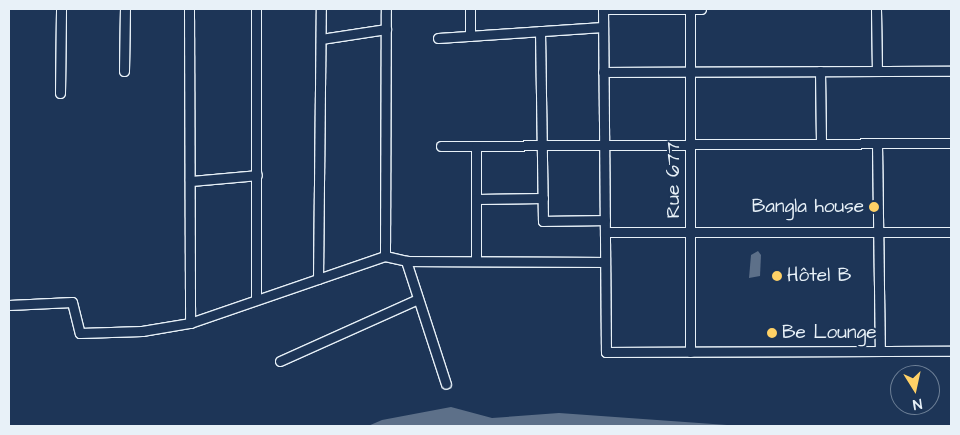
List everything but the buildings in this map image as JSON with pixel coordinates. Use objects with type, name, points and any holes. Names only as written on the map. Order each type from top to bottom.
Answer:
[{"type":"street","points":[[60,93],[61,9]]},
{"type":"street","points":[[124,71],[125,9]]},
{"type":"street","points":[[189,9],[190,323]]},
{"type":"street","points":[[256,9],[256,299]]},
{"type":"street","points":[[318,278],[321,9]]},
{"type":"street","points":[[385,256],[386,9]]},
{"type":"street","points":[[470,9],[470,36]]},
{"type":"street","points":[[701,9],[603,9],[606,352],[951,350]]},
{"type":"street","name":"Rue 677","points":[[690,9],[690,352]]},
{"type":"street","points":[[876,9],[877,71]]},
{"type":"street","points":[[438,38],[603,27]]},
{"type":"street","points":[[321,39],[386,29]]},
{"type":"street","points":[[540,31],[544,221],[605,220]]},
{"type":"street","points":[[603,72],[951,70]]},
{"type":"street","points":[[820,71],[821,144]]},
{"type":"street","points":[[441,146],[951,143]]},
{"type":"street","points":[[877,144],[880,351]]},
{"type":"street","points":[[476,146],[476,261]]},
{"type":"street","points":[[190,181],[257,175]]},
{"type":"street","points":[[476,198],[544,198]]},
{"type":"street","points":[[605,232],[951,232]]},
{"type":"street","points":[[9,305],[72,302],[80,333],[142,331],[190,323],[385,256],[406,261],[605,262]]},
{"type":"street","points":[[406,261],[446,384]]},
{"type":"street","points":[[280,360],[418,299]]},
{"type":"water","points":[[758,251],[761,255],[760,276],[749,278],[751,255]]},
{"type":"water","points":[[451,407],[492,418],[559,413],[741,426],[368,426],[382,420]]},
{"type":"place","name":"Bangla house","points":[[874,207]]},
{"type":"place","name":"Hôtel B","points":[[777,276]]},
{"type":"place","name":"Be Lounge","points":[[772,333]]}]
